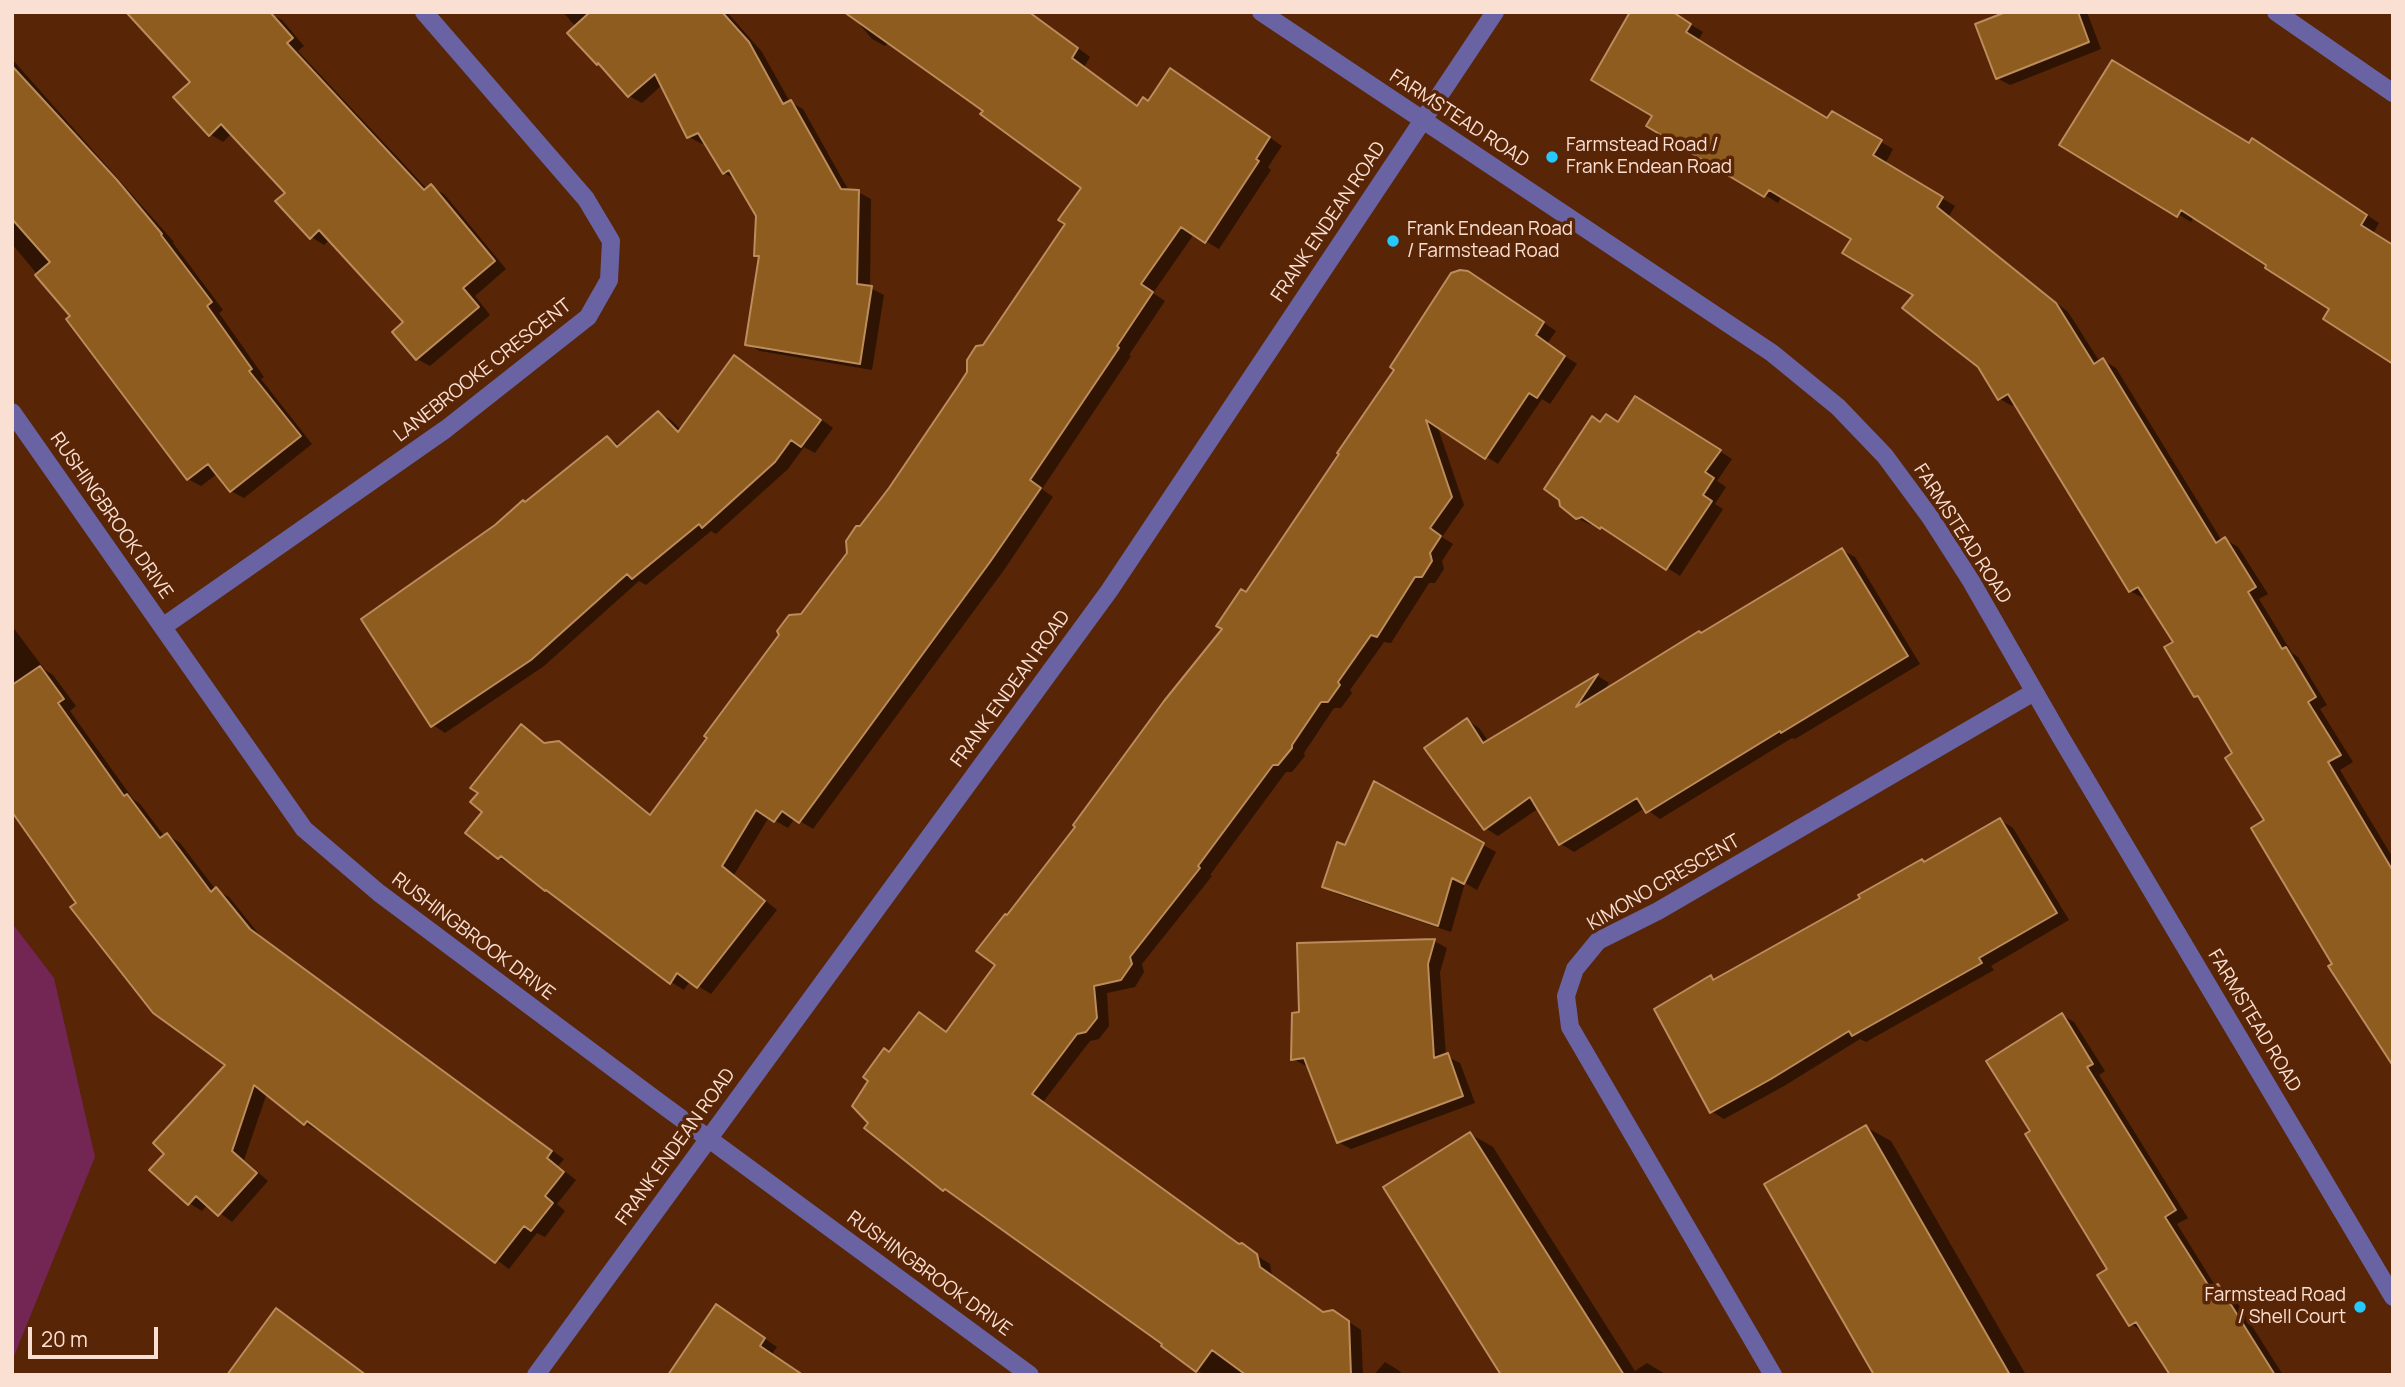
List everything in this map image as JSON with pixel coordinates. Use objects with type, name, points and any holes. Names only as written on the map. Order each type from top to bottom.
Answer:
[{"type":"street","name":"LANEBROOKE CRESCENT","points":[[164,626],[446,429],[588,317],[609,280],[611,241],[586,199],[424,12]]},
{"type":"street","name":"FARMSTEAD ROAD","points":[[1261,12],[1772,353],[1838,407],[1885,456],[1930,517],[1971,581],[2393,1297]]},
{"type":"street","name":"FRANK ENDEAN ROAD","points":[[536,1375],[1108,591],[1495,12]]},
{"type":"street","points":[[2276,12],[2393,93]]},
{"type":"street","name":"RUSHINGBROOK DRIVE","points":[[12,412],[304,829],[379,893],[1030,1375]]},
{"type":"street","name":"KIMONO CRESCENT","points":[[1773,1375],[1570,1027],[1566,996],[1575,969],[1598,941],[1658,911],[2035,692]]},
{"type":"shaded area","points":[[12,923],[54,978],[95,1157],[12,1361]]},
{"type":"building","points":[[126,12],[270,12],[293,38],[287,43],[424,190],[431,184],[495,261],[463,288],[479,307],[416,360],[392,332],[403,322],[319,230],[310,239],[275,201],[285,193],[221,124],[209,136],[173,97],[190,82]]},
{"type":"building","points":[[590,12],[722,12],[749,42],[783,104],[791,100],[841,189],[859,190],[857,284],[872,286],[860,364],[745,345],[759,256],[754,256],[756,216],[729,170],[723,174],[698,133],[687,138],[655,74],[628,97],[567,33]]},
{"type":"building","points":[[844,12],[1029,12],[1078,48],[1072,58],[1137,106],[1143,97],[1148,101],[1170,68],[1270,137],[1256,159],[1259,161],[1205,243],[1181,227],[1141,284],[1153,292],[1117,346],[1119,348],[1030,480],[1041,488],[799,823],[782,811],[774,822],[756,810],[722,866],[765,901],[697,988],[677,973],[670,984],[501,856],[498,859],[465,833],[482,812],[470,802],[478,793],[470,788],[521,724],[544,743],[559,741],[650,815],[707,738],[704,736],[779,635],[777,631],[789,615],[801,614],[847,553],[846,541],[889,488],[958,386],[967,372],[967,360],[976,346],[983,345],[1065,224],[1058,220],[1081,188],[980,114],[983,111]]},
{"type":"building","points":[[1630,12],[1673,12],[1691,24],[1686,32],[1747,70],[1827,118],[1832,111],[1882,140],[1873,155],[1943,197],[1937,207],[2056,303],[2094,364],[2103,358],[2216,543],[2225,537],[2256,587],[2248,592],[2282,649],[2286,647],[2316,697],[2308,702],[2341,755],[2328,762],[2393,871],[2393,1066],[2328,966],[2332,964],[2251,828],[2264,820],[2225,758],[2232,753],[2198,696],[2194,697],[2164,647],[2173,642],[2138,587],[2129,592],[2008,394],[1998,400],[1978,367],[1902,308],[1913,295],[1842,253],[1851,239],[1769,190],[1764,197],[1646,126],[1652,116],[1591,80]]},
{"type":"building","points":[[2006,12],[2078,12],[2089,42],[1996,79],[1975,24]]},
{"type":"building","points":[[2112,60],[2249,143],[2252,138],[2367,215],[2361,225],[2393,245],[2393,364],[2323,319],[2329,309],[2265,268],[2266,265],[2181,210],[2177,217],[2059,145]]},
{"type":"building","points":[[12,66],[117,180],[162,234],[212,302],[207,306],[252,369],[249,371],[301,436],[230,492],[208,464],[187,480],[66,319],[70,316],[35,275],[50,262],[12,219]]},
{"type":"building","points":[[1468,271],[1544,322],[1536,335],[1565,356],[1537,398],[1529,393],[1485,459],[1426,420],[1452,497],[1430,528],[1441,536],[1430,553],[1432,561],[1422,577],[1415,577],[1377,637],[1371,635],[1338,682],[1340,685],[1328,702],[1321,702],[1292,748],[1278,765],[1273,765],[1198,866],[1200,868],[1130,957],[1132,964],[1121,980],[1094,986],[1097,1018],[1086,1032],[1077,1034],[1032,1094],[1239,1244],[1242,1243],[1257,1254],[1260,1267],[1323,1312],[1333,1310],[1349,1321],[1351,1375],[1246,1375],[1212,1350],[1196,1372],[1161,1346],[1162,1344],[945,1189],[943,1191],[864,1128],[868,1123],[852,1106],[868,1081],[863,1077],[884,1048],[889,1052],[919,1012],[946,1032],[995,965],[976,951],[1075,827],[1073,825],[1164,701],[1222,629],[1216,626],[1241,589],[1246,592],[1339,454],[1337,453],[1394,370],[1390,367],[1451,273]]},
{"type":"building","points":[[734,355],[821,420],[801,447],[791,440],[775,462],[702,528],[699,524],[632,579],[627,574],[531,660],[431,727],[361,619],[495,525],[523,500],[525,502],[607,436],[617,447],[658,411],[678,432]]},
{"type":"building","points":[[1635,396],[1721,450],[1705,472],[1714,478],[1703,495],[1712,501],[1666,570],[1601,527],[1600,529],[1582,517],[1576,519],[1560,506],[1559,500],[1544,489],[1592,416],[1600,422],[1606,414],[1618,422]]},
{"type":"building","points":[[1842,548],[1908,656],[1646,813],[1637,798],[1559,845],[1530,797],[1484,830],[1424,748],[1467,718],[1483,743],[1598,674],[1576,707],[1699,631],[1701,633]]},
{"type":"building","points":[[40,666],[64,699],[58,703],[124,796],[127,794],[160,838],[167,833],[211,892],[216,887],[250,929],[552,1151],[547,1158],[564,1172],[545,1196],[553,1203],[531,1231],[524,1226],[495,1263],[307,1121],[304,1125],[254,1085],[232,1151],[257,1173],[218,1216],[196,1196],[188,1205],[149,1170],[164,1154],[153,1143],[225,1065],[153,1013],[70,907],[76,903],[12,812],[12,685]]},
{"type":"building","points":[[1374,781],[1484,843],[1464,884],[1452,878],[1438,926],[1322,887],[1337,842],[1345,845]]},
{"type":"building","points":[[2000,818],[2057,913],[1979,958],[1982,963],[1852,1036],[1849,1031],[1710,1113],[1654,1009],[1711,975],[1713,980],[1860,898],[1858,895],[1922,859],[1924,862]]},
{"type":"building","points":[[1435,939],[1428,964],[1434,1058],[1448,1053],[1463,1096],[1337,1143],[1304,1058],[1291,1060],[1292,1013],[1299,1012],[1297,943]]},
{"type":"building","points":[[2062,1013],[2093,1064],[2087,1067],[2176,1210],[2165,1217],[2210,1288],[2218,1284],[2275,1375],[2170,1375],[2136,1322],[2129,1326],[2097,1275],[2107,1269],[2025,1134],[2030,1131],[1986,1061]]},
{"type":"building","points":[[1866,1125],[2010,1375],[1874,1375],[1764,1184]]},
{"type":"building","points":[[1470,1132],[1624,1375],[1501,1375],[1383,1187]]},
{"type":"building","points":[[716,1304],[765,1338],[760,1346],[803,1375],[668,1375]]},
{"type":"building","points":[[276,1308],[366,1375],[227,1375]]},
{"type":"place","name":"Farmstead Road / Frank Endean Road","points":[[1552,157]]},
{"type":"place","name":"Frank Endean Road / Farmstead Road","points":[[1393,241]]},
{"type":"place","name":"Farmstead Road / Shell Court","points":[[2360,1307]]}]
